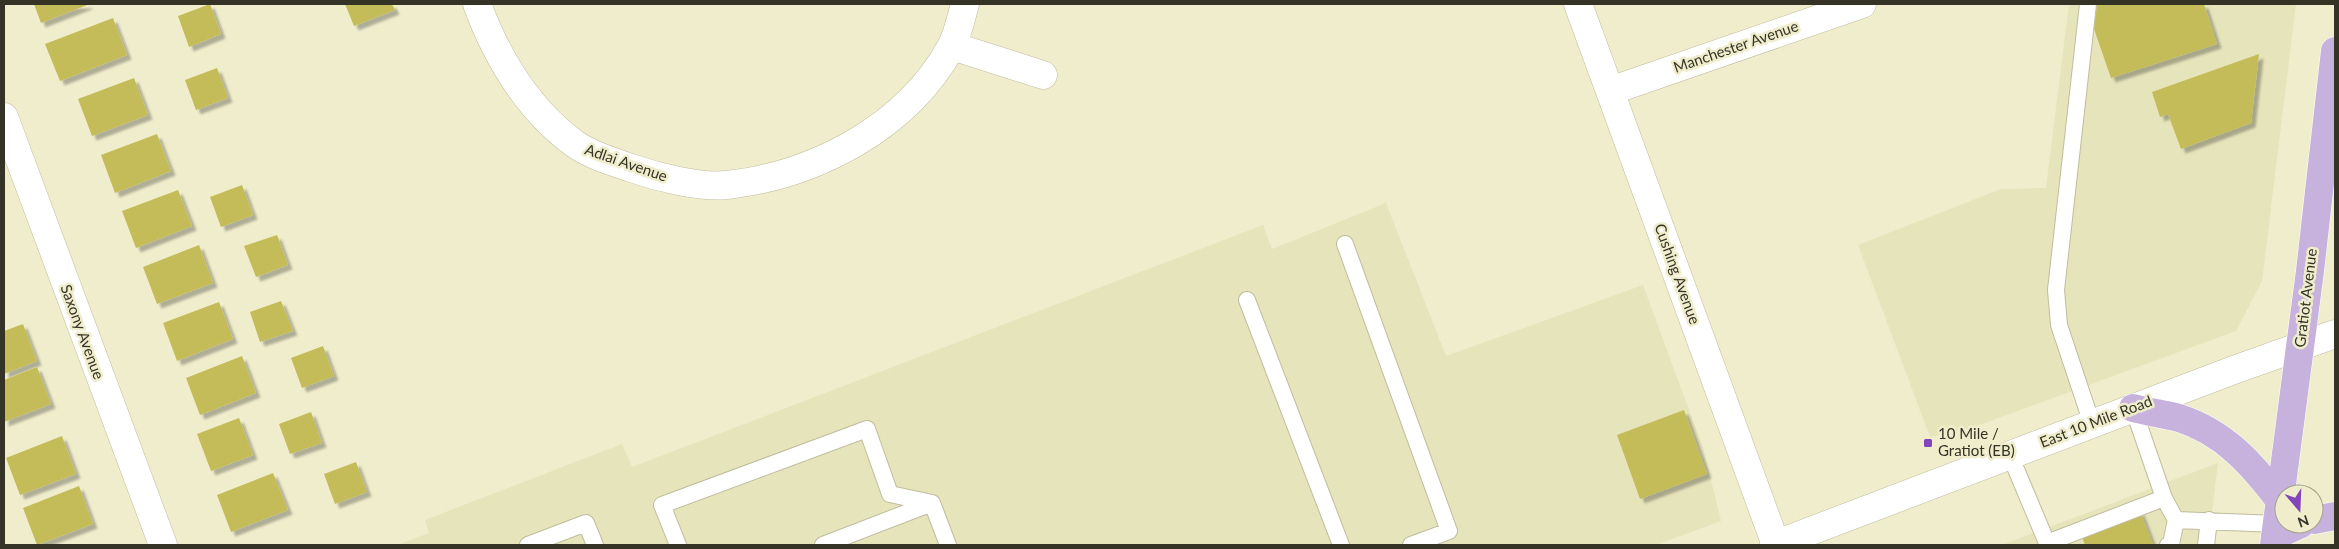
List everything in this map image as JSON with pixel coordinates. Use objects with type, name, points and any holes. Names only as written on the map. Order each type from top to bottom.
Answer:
[{"type":"main road","name":"Gratiot Avenue","points":[[2285,484],[2300,347],[2333,90],[2335,51]]},
{"type":"main road","points":[[2133,408],[2180,419],[2222,440],[2253,466],[2274,511]]},
{"type":"street","name":"Adlai Avenue","points":[[477,4],[488,34],[516,83],[552,125],[576,144],[591,154],[662,179],[726,185],[787,174],[851,146],[900,112],[936,70],[952,46],[965,4]]},
{"type":"street","name":"Cushing Avenue","points":[[1578,4],[1775,545]]},
{"type":"street","name":"Manchester Avenue","points":[[1610,91],[1862,4]]},
{"type":"street","points":[[952,46],[1043,75]]},
{"type":"street","name":"Saxony Avenue","points":[[4,117],[163,545]]},
{"type":"street","name":"East 10 Mile Road","points":[[1775,545],[1809,539],[2010,455],[2335,334]]},
{"type":"lane","points":[[2088,4],[2056,290],[2059,325],[2092,424]]},
{"type":"lane","points":[[1345,244],[1449,531],[1411,545]]},
{"type":"lane","points":[[1247,300],[1341,545]]},
{"type":"lane","points":[[2133,408],[2164,498],[2176,520],[2171,544],[2168,545]]},
{"type":"lane","points":[[678,545],[662,505],[867,428],[890,494],[932,504]]},
{"type":"lane","points":[[2010,455],[2048,544],[2164,498]]},
{"type":"lane","points":[[823,545],[932,504]]},
{"type":"lane","points":[[932,504],[948,545]]},
{"type":"lane","points":[[2176,520],[2209,520],[2274,525]]},
{"type":"lane","points":[[2206,545],[2209,520]]},
{"type":"lane","points":[[528,545],[586,523],[594,545]]},
{"type":"shaded area","points":[[2069,4],[2296,4],[2262,281],[2236,331],[1971,428],[1930,437],[1858,245],[2001,189],[2046,188]]},
{"type":"shaded area","points":[[1386,203],[1446,356],[1643,285],[1703,448],[1721,521],[1656,545],[397,545],[429,533],[425,520],[622,444],[632,467],[1263,225],[1272,249]]},
{"type":"shaded area","points":[[2218,463],[2208,545],[2002,545]]},
{"type":"building","points":[[34,4],[90,4],[41,23]]},
{"type":"building","points":[[210,4],[221,34],[189,47],[178,16]]},
{"type":"building","points":[[345,4],[392,4],[395,10],[354,26]]},
{"type":"building","points":[[2097,4],[2204,4],[2217,44],[2111,78],[2094,29]]},
{"type":"building","points":[[113,18],[127,55],[60,81],[45,44]]},
{"type":"building","points":[[2259,54],[2251,123],[2181,149],[2168,114],[2160,117],[2152,92]]},
{"type":"building","points":[[217,68],[228,98],[196,110],[185,80]]},
{"type":"building","points":[[134,78],[148,115],[92,136],[78,99]]},
{"type":"building","points":[[157,134],[171,171],[115,193],[101,155]]},
{"type":"building","points":[[242,185],[253,215],[221,227],[210,197]]},
{"type":"building","points":[[178,190],[192,226],[136,248],[122,211]]},
{"type":"building","points":[[277,235],[288,265],[256,277],[244,246]]},
{"type":"building","points":[[199,245],[213,283],[157,304],[143,267]]},
{"type":"building","points":[[281,301],[293,331],[260,342],[250,312]]},
{"type":"building","points":[[219,302],[233,339],[177,361],[163,323]]},
{"type":"building","points":[[23,324],[37,361],[4,374],[4,331]]},
{"type":"building","points":[[323,346],[334,376],[302,388],[291,358]]},
{"type":"building","points":[[242,356],[256,393],[200,415],[186,378]]},
{"type":"building","points":[[37,367],[51,404],[4,422],[4,380]]},
{"type":"building","points":[[1684,410],[1707,474],[1640,499],[1617,435]]},
{"type":"building","points":[[311,412],[322,443],[290,454],[279,424]]},
{"type":"building","points":[[239,418],[253,455],[211,471],[197,434]]},
{"type":"building","points":[[62,436],[76,474],[20,495],[6,458]]},
{"type":"building","points":[[356,462],[367,492],[335,504],[324,474]]},
{"type":"building","points":[[273,473],[288,510],[231,532],[217,495]]},
{"type":"building","points":[[79,486],[93,524],[37,545],[23,508]]},
{"type":"building","points":[[2140,511],[2153,545],[2085,545],[2080,532]]},
{"type":"place","name":"10 Mile / Gratiot (EB)","points":[[1928,443]]}]
